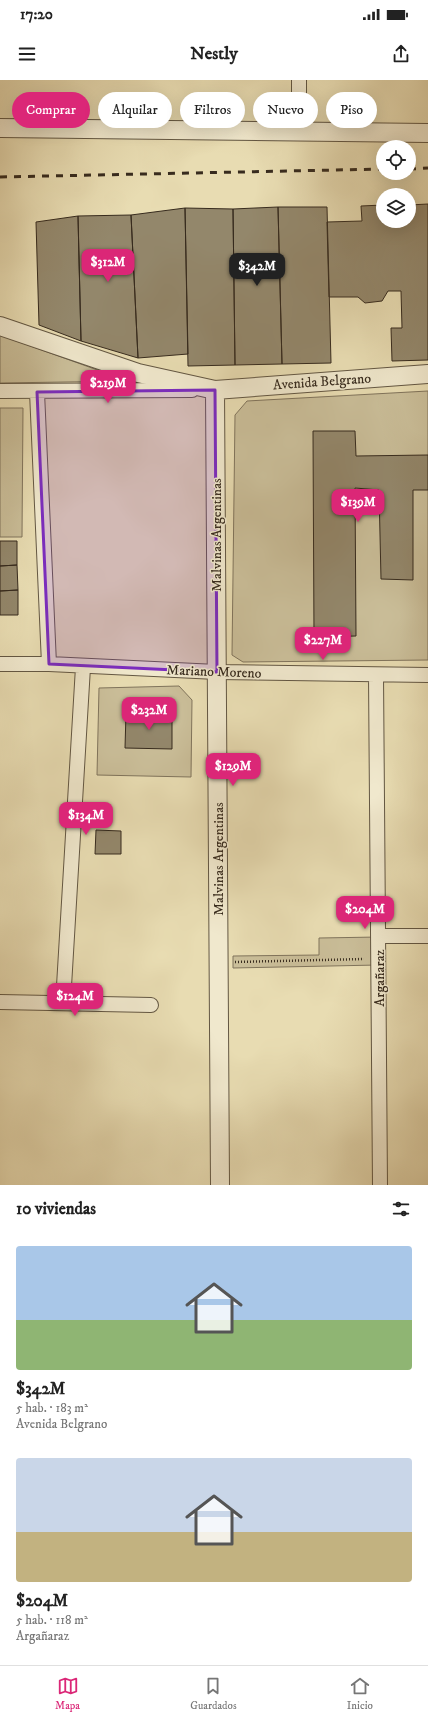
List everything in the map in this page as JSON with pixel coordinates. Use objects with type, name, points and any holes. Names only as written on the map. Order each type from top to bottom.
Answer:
[{"type":"street","points":[[299,80],[299,132]]},
{"type":"street","points":[[0,128],[428,133]]},
{"type":"street","name":"Avenida Belgrano","points":[[0,326],[138,373],[215,390],[428,374]]},
{"type":"street","points":[[0,391],[215,390]]},
{"type":"street","name":"Malvinas Argentinas","points":[[215,390],[220,1185]]},
{"type":"street","points":[[36,392],[49,664]]},
{"type":"street","name":"Mariano Moreno","points":[[0,664],[49,664],[83,667],[217,672],[428,675]]},
{"type":"street","points":[[63,1003],[83,667]]},
{"type":"street","name":"Argañaraz","points":[[376,675],[380,1185]]},
{"type":"street","points":[[378,936],[428,936]]},
{"type":"street","points":[[0,1002],[151,1005]]},
{"type":"path","points":[[219,962],[371,959]]},
{"type":"highlighted area","points":[[215,390],[217,672],[49,664],[37,392]]},
{"type":"shaded area","points":[[0,335],[128,381],[0,383]]},
{"type":"shaded area","points":[[428,391],[428,660],[243,662],[232,655],[235,415],[247,401]]},
{"type":"shaded area","points":[[0,408],[23,408],[22,537],[0,537]]},
{"type":"shaded area","points":[[179,686],[192,700],[191,777],[97,775],[99,688]]},
{"type":"shaded area","points":[[378,937],[378,965],[233,968],[233,956],[319,955],[319,938]]},
{"type":"building","points":[[428,204],[428,360],[392,361],[391,328],[402,328],[401,291],[388,291],[382,301],[365,303],[358,297],[329,297],[327,222],[362,221],[361,206],[376,205],[376,228],[416,228],[416,205]]},
{"type":"building","points":[[278,207],[327,207],[331,363],[282,364]]},
{"type":"building","points":[[278,207],[282,364],[235,365],[233,209]]},
{"type":"building","points":[[185,208],[233,209],[235,365],[188,366]]},
{"type":"building","points":[[185,208],[188,354],[138,358],[131,215]]},
{"type":"building","points":[[131,215],[138,358],[81,341],[78,216]]},
{"type":"building","points":[[78,216],[81,341],[39,325],[36,222]]},
{"type":"building","points":[[313,431],[355,431],[356,456],[428,455],[428,490],[413,490],[413,580],[381,579],[379,490],[355,488],[356,636],[314,637]]},
{"type":"building","points":[[0,541],[17,541],[17,565],[0,566]]},
{"type":"building","points":[[17,565],[18,590],[0,591],[0,566]]},
{"type":"building","points":[[18,590],[18,615],[0,615],[0,591]]},
{"type":"building","points":[[126,713],[172,713],[172,749],[125,748]]},
{"type":"building","points":[[96,830],[121,831],[121,854],[95,854]]},
{"type":"railway","points":[[416,169],[428,168]]},
{"type":"railway","points":[[0,177],[376,169]]}]
